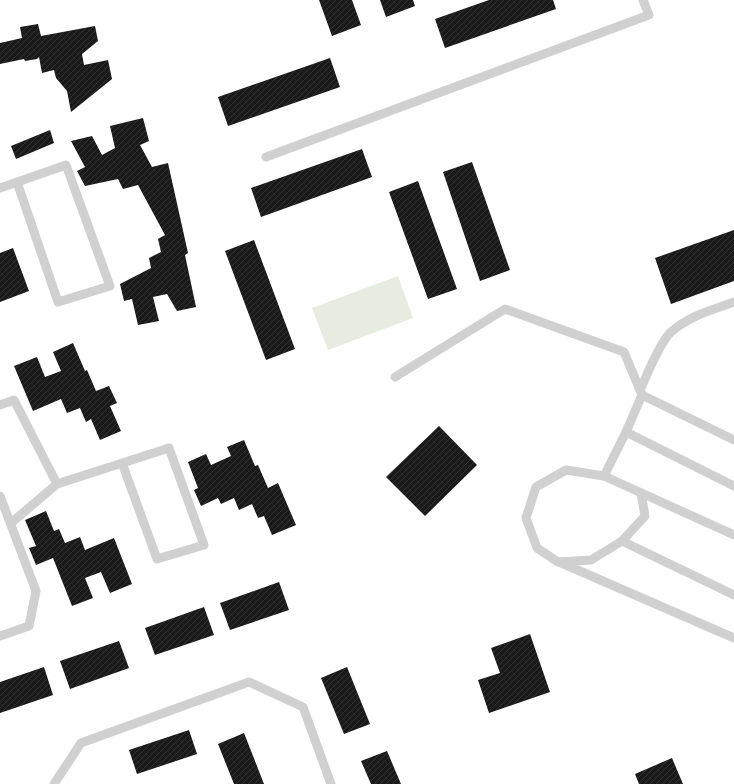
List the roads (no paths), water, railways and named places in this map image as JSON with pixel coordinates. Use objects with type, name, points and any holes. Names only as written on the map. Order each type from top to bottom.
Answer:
[{"type":"lane","points":[[266,157],[649,15],[643,0]]},
{"type":"lane","points":[[0,188],[17,182],[66,165],[110,286],[58,302],[17,182]]},
{"type":"lane","points":[[604,476],[626,432],[662,344],[670,333],[695,316],[734,302]]},
{"type":"lane","points":[[395,377],[505,309],[624,352],[641,393],[734,440]]},
{"type":"lane","points":[[0,405],[14,400],[57,484]]},
{"type":"lane","points":[[626,432],[734,486]]},
{"type":"lane","points":[[10,523],[57,484],[122,463],[169,448],[204,545],[157,559],[122,463]]},
{"type":"lane","points":[[734,535],[604,476],[566,470],[536,487],[526,518],[537,548],[558,562],[734,638]]},
{"type":"lane","points":[[558,562],[591,560],[622,541],[644,516],[641,493]]},
{"type":"lane","points":[[0,496],[36,591],[29,626],[0,636]]},
{"type":"lane","points":[[622,541],[734,595]]},
{"type":"lane","points":[[54,784],[82,743],[249,682],[303,707],[331,784]]}]
